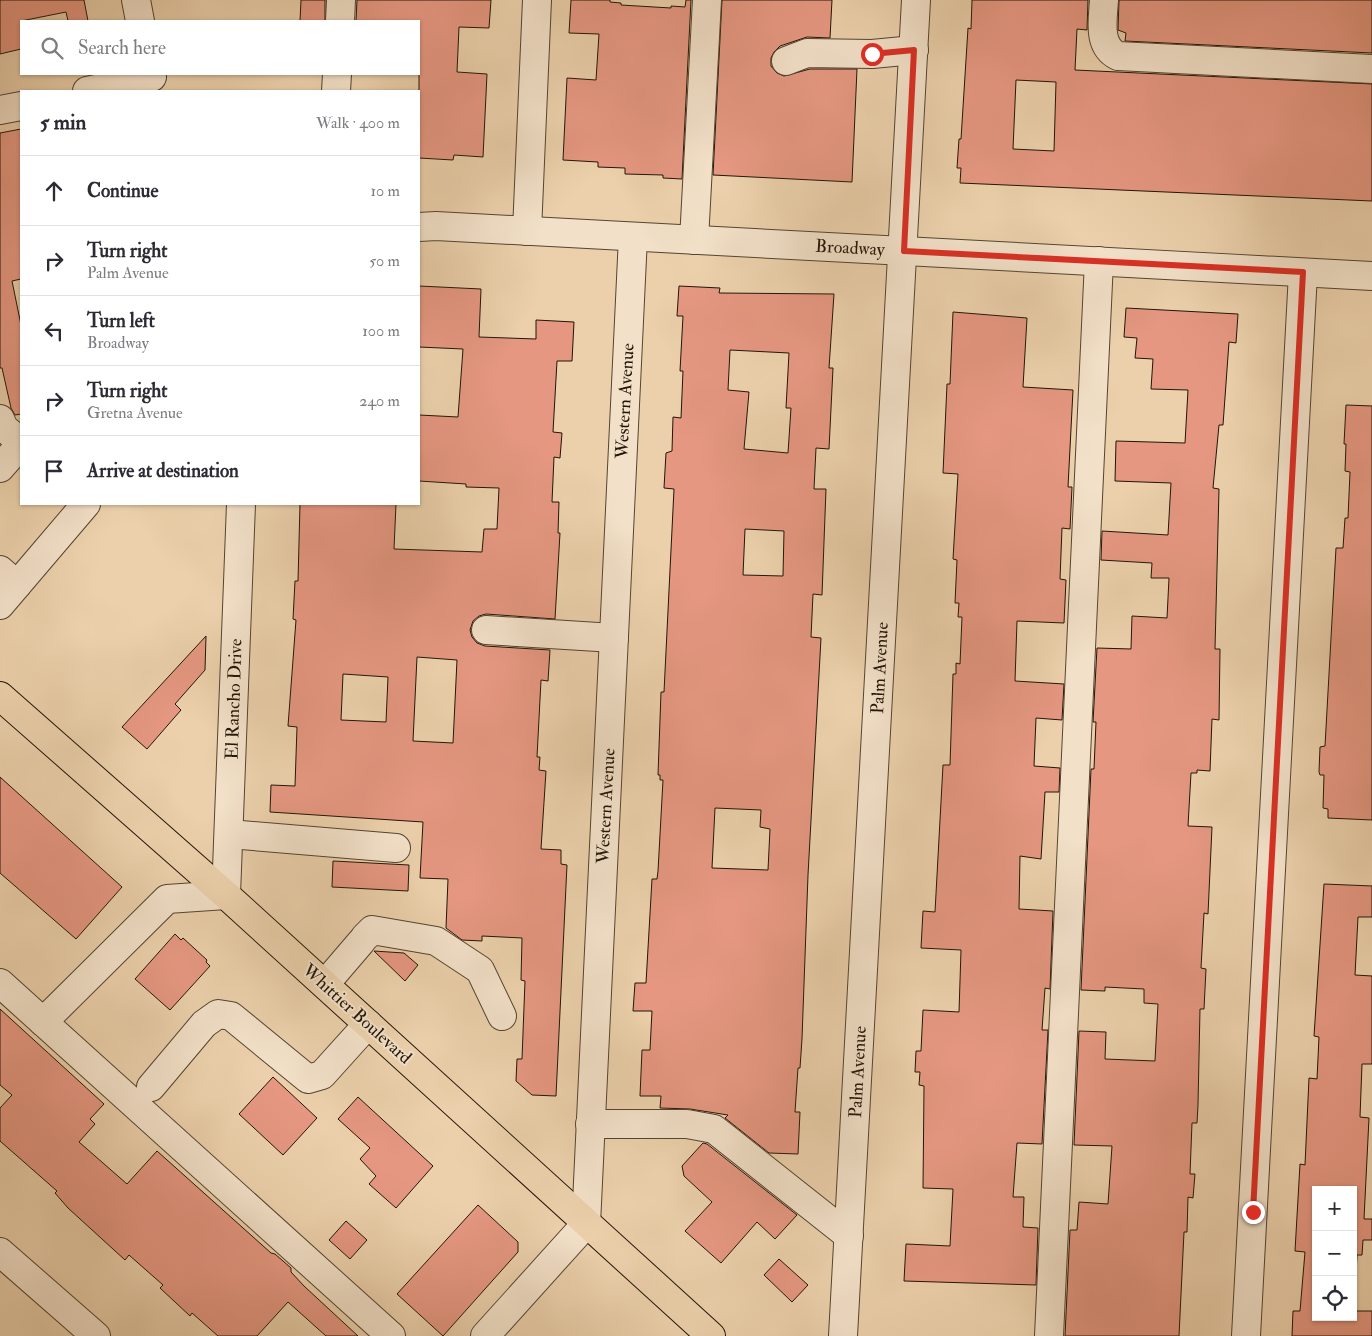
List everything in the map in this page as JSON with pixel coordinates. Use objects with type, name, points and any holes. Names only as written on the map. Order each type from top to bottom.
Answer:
[{"type":"main road","name":"Whittier Boulevard","points":[[0,696],[325,984],[711,1336]]},
{"type":"street","points":[[136,0],[140,20]]},
{"type":"street","points":[[340,20],[341,0]]},
{"type":"street","points":[[527,231],[537,0]]},
{"type":"street","points":[[694,240],[707,0]]},
{"type":"street","name":"Palm Avenue","points":[[843,1336],[904,251],[916,0]]},
{"type":"street","points":[[1104,0],[1102,37],[1111,52],[1118,56],[1372,69]]},
{"type":"street","points":[[786,61],[807,53],[872,54],[914,50]]},
{"type":"street","points":[[336,90],[337,75]]},
{"type":"street","points":[[94,90],[153,81]]},
{"type":"street","points":[[0,110],[20,106]]},
{"type":"street","name":"Broadway","points":[[424,225],[1372,276]]},
{"type":"street","name":"Western Avenue","points":[[586,1224],[633,236]]},
{"type":"street","points":[[1049,1336],[1099,261]]},
{"type":"street","points":[[1246,1336],[1303,272]]},
{"type":"street","points":[[0,468],[9,433]]},
{"type":"street","points":[[0,606],[9,577],[85,505]]},
{"type":"street","name":"El Rancho Drive","points":[[226,895],[241,505]]},
{"type":"street","points":[[486,630],[614,638]]},
{"type":"street","points":[[229,834],[396,848]]},
{"type":"street","points":[[43,1022],[166,899],[226,895]]},
{"type":"street","points":[[325,984],[372,930],[436,941],[480,970],[502,1016]]},
{"type":"street","points":[[0,983],[391,1336]]},
{"type":"street","points":[[151,1087],[204,1024],[218,1014],[231,1016],[308,1079],[322,1075],[368,1024]]},
{"type":"street","points":[[590,1124],[687,1124],[714,1128],[849,1236]]},
{"type":"street","points":[[485,1336],[586,1224]]},
{"type":"street","points":[[0,1252],[96,1336]]},
{"type":"building","points":[[0,0],[84,0],[88,20],[68,20],[66,12],[20,20],[20,49],[0,54]]},
{"type":"building","points":[[301,0],[325,0],[325,20],[300,20]]},
{"type":"building","points":[[357,0],[491,0],[489,28],[459,27],[457,72],[487,74],[483,157],[454,155],[453,160],[420,158],[420,20],[356,20]]},
{"type":"building","points":[[571,0],[610,0],[610,2],[621,3],[621,5],[671,8],[671,6],[685,7],[686,0],[691,0],[682,179],[663,178],[663,175],[625,174],[625,168],[598,167],[598,162],[563,160],[567,78],[596,80],[599,34],[569,33]]},
{"type":"building","points":[[722,0],[832,0],[830,38],[807,37],[780,46],[771,58],[771,66],[777,73],[784,76],[810,69],[857,69],[852,182],[713,175]]},
{"type":"building","points":[[972,0],[1088,0],[1087,30],[1077,29],[1075,70],[1372,84],[1372,201],[960,183],[961,168],[957,168],[959,139],[961,139],[968,28],[971,29]],"holes":[[[1016,80],[1056,82],[1054,151],[1013,149]]]},
{"type":"building","points":[[1119,0],[1372,0],[1372,53],[1125,41],[1126,33],[1118,30]]},
{"type":"building","points":[[20,129],[20,279],[12,281],[20,320],[20,414],[15,415],[11,408],[2,368],[0,368],[0,133]]},
{"type":"building","points":[[420,286],[481,289],[479,337],[536,339],[536,320],[574,322],[572,361],[557,361],[553,432],[562,433],[560,458],[554,457],[552,502],[559,502],[558,533],[560,533],[555,619],[486,614],[479,616],[473,621],[470,630],[472,637],[477,643],[485,646],[550,650],[548,681],[541,680],[537,757],[540,757],[539,770],[546,771],[541,849],[561,850],[561,864],[567,865],[556,1096],[532,1095],[516,1081],[517,1059],[522,1059],[525,981],[521,980],[522,938],[482,936],[482,941],[462,940],[446,928],[448,879],[420,878],[423,822],[270,812],[271,785],[295,786],[297,727],[288,726],[296,620],[293,619],[295,581],[298,581],[300,505],[396,505],[394,549],[482,552],[484,529],[497,529],[499,488],[466,487],[466,484],[420,481],[420,415],[458,417],[463,349],[420,347]],"holes":[[[417,657],[457,660],[453,743],[413,741]],[[343,674],[388,677],[386,722],[341,720]]]},
{"type":"building","points":[[679,286],[720,288],[719,293],[834,294],[829,368],[833,368],[829,449],[816,448],[814,489],[826,489],[822,595],[813,594],[811,637],[821,638],[808,875],[802,1039],[795,1112],[800,1112],[798,1154],[769,1153],[725,1118],[728,1115],[690,1109],[660,1108],[661,1096],[640,1096],[642,1050],[650,1050],[652,1011],[633,1011],[635,983],[646,983],[652,879],[657,879],[658,871],[663,780],[660,780],[660,775],[658,775],[661,692],[664,692],[674,489],[664,488],[666,453],[672,451],[673,417],[681,418],[683,371],[680,371],[683,316],[677,316]],"holes":[[[730,350],[789,353],[786,408],[791,408],[788,453],[744,449],[749,392],[728,390]],[[745,529],[784,531],[783,576],[743,575]],[[715,808],[761,810],[760,827],[770,829],[768,870],[712,868]]]},
{"type":"building","points":[[1126,308],[1238,314],[1236,343],[1229,342],[1223,425],[1219,425],[1213,488],[1219,489],[1215,649],[1220,649],[1219,720],[1212,719],[1210,771],[1197,770],[1197,773],[1191,773],[1188,826],[1212,827],[1208,914],[1204,913],[1201,968],[1206,969],[1204,1009],[1200,1009],[1197,1123],[1192,1123],[1190,1174],[1195,1174],[1193,1198],[1188,1197],[1187,1232],[1184,1232],[1179,1336],[1065,1336],[1070,1230],[1077,1230],[1079,1202],[1108,1204],[1112,1146],[1074,1145],[1079,1031],[1106,1032],[1105,1059],[1155,1061],[1158,1004],[1144,1003],[1144,989],[1105,987],[1105,991],[1081,990],[1091,769],[1094,769],[1096,722],[1093,722],[1097,648],[1131,649],[1132,616],[1167,618],[1169,578],[1151,578],[1152,563],[1101,560],[1102,531],[1168,535],[1171,483],[1115,481],[1116,441],[1185,443],[1188,390],[1151,389],[1153,359],[1135,358],[1137,338],[1124,337]]},
{"type":"building","points":[[953,312],[1027,318],[1023,387],[1073,390],[1068,487],[1072,487],[1070,529],[1062,528],[1060,579],[1066,580],[1064,623],[1017,621],[1015,681],[1064,684],[1062,720],[1036,718],[1034,766],[1060,768],[1059,792],[1045,792],[1041,859],[1020,856],[1019,909],[1053,911],[1050,989],[1045,988],[1042,1030],[1048,1030],[1042,1144],[1017,1143],[1013,1197],[1024,1197],[1023,1227],[1038,1228],[1036,1285],[904,1281],[906,1244],[950,1246],[953,1189],[923,1188],[924,1086],[919,1085],[920,1072],[915,1072],[916,1051],[921,1051],[923,1010],[959,1012],[961,950],[921,948],[923,911],[935,912],[943,765],[950,765],[953,674],[956,674],[956,663],[960,664],[962,617],[958,617],[959,603],[955,603],[957,560],[953,559],[958,474],[943,473],[947,384],[950,384]]},
{"type":"building","points":[[1346,405],[1372,406],[1372,820],[1328,818],[1328,809],[1323,808],[1324,775],[1320,775],[1319,772],[1320,747],[1325,746],[1336,548],[1343,548],[1345,518],[1348,518],[1350,472],[1345,471]]},
{"type":"building","points":[[206,636],[205,670],[175,704],[181,710],[147,749],[122,727]]},
{"type":"building","points":[[0,777],[122,887],[76,939],[0,873]]},
{"type":"building","points":[[333,861],[409,865],[408,891],[332,887]]},
{"type":"building","points":[[1324,884],[1372,886],[1372,917],[1358,917],[1355,975],[1372,976],[1372,1064],[1362,1064],[1360,1117],[1369,1118],[1364,1219],[1372,1219],[1372,1240],[1363,1240],[1362,1255],[1357,1255],[1357,1186],[1312,1186],[1312,1321],[1357,1321],[1357,1311],[1372,1311],[1372,1336],[1292,1336],[1293,1311],[1300,1311],[1305,1252],[1295,1251],[1300,1164],[1305,1165],[1309,1078],[1317,1079],[1319,1037],[1314,1036]]},
{"type":"building","points":[[175,934],[181,940],[183,938],[207,960],[206,962],[210,966],[170,1010],[135,979]]},
{"type":"building","points":[[374,951],[404,953],[418,965],[405,981]]},
{"type":"building","points":[[0,1009],[104,1104],[90,1119],[95,1124],[79,1142],[127,1184],[157,1151],[271,1253],[275,1254],[291,1268],[291,1272],[304,1286],[358,1336],[326,1336],[288,1302],[257,1336],[218,1336],[192,1313],[190,1316],[160,1288],[163,1285],[129,1255],[125,1260],[68,1208],[55,1193],[57,1191],[0,1141],[0,1108],[12,1095],[0,1085]]},
{"type":"building","points":[[273,1077],[317,1118],[283,1155],[239,1114]]},
{"type":"building","points":[[358,1097],[433,1166],[396,1208],[369,1184],[376,1176],[360,1159],[370,1148],[338,1119]]},
{"type":"building","points":[[703,1143],[707,1144],[797,1215],[775,1239],[757,1222],[721,1263],[685,1231],[712,1202],[684,1176],[682,1166]]},
{"type":"building","points":[[478,1205],[518,1242],[518,1252],[443,1336],[397,1294]]},
{"type":"building","points":[[346,1221],[367,1240],[350,1259],[329,1240]]},
{"type":"building","points":[[779,1259],[808,1285],[792,1302],[764,1275]]},
{"type":"route","points":[[872,54],[914,50],[904,251],[1303,272],[1253,1212]]}]
